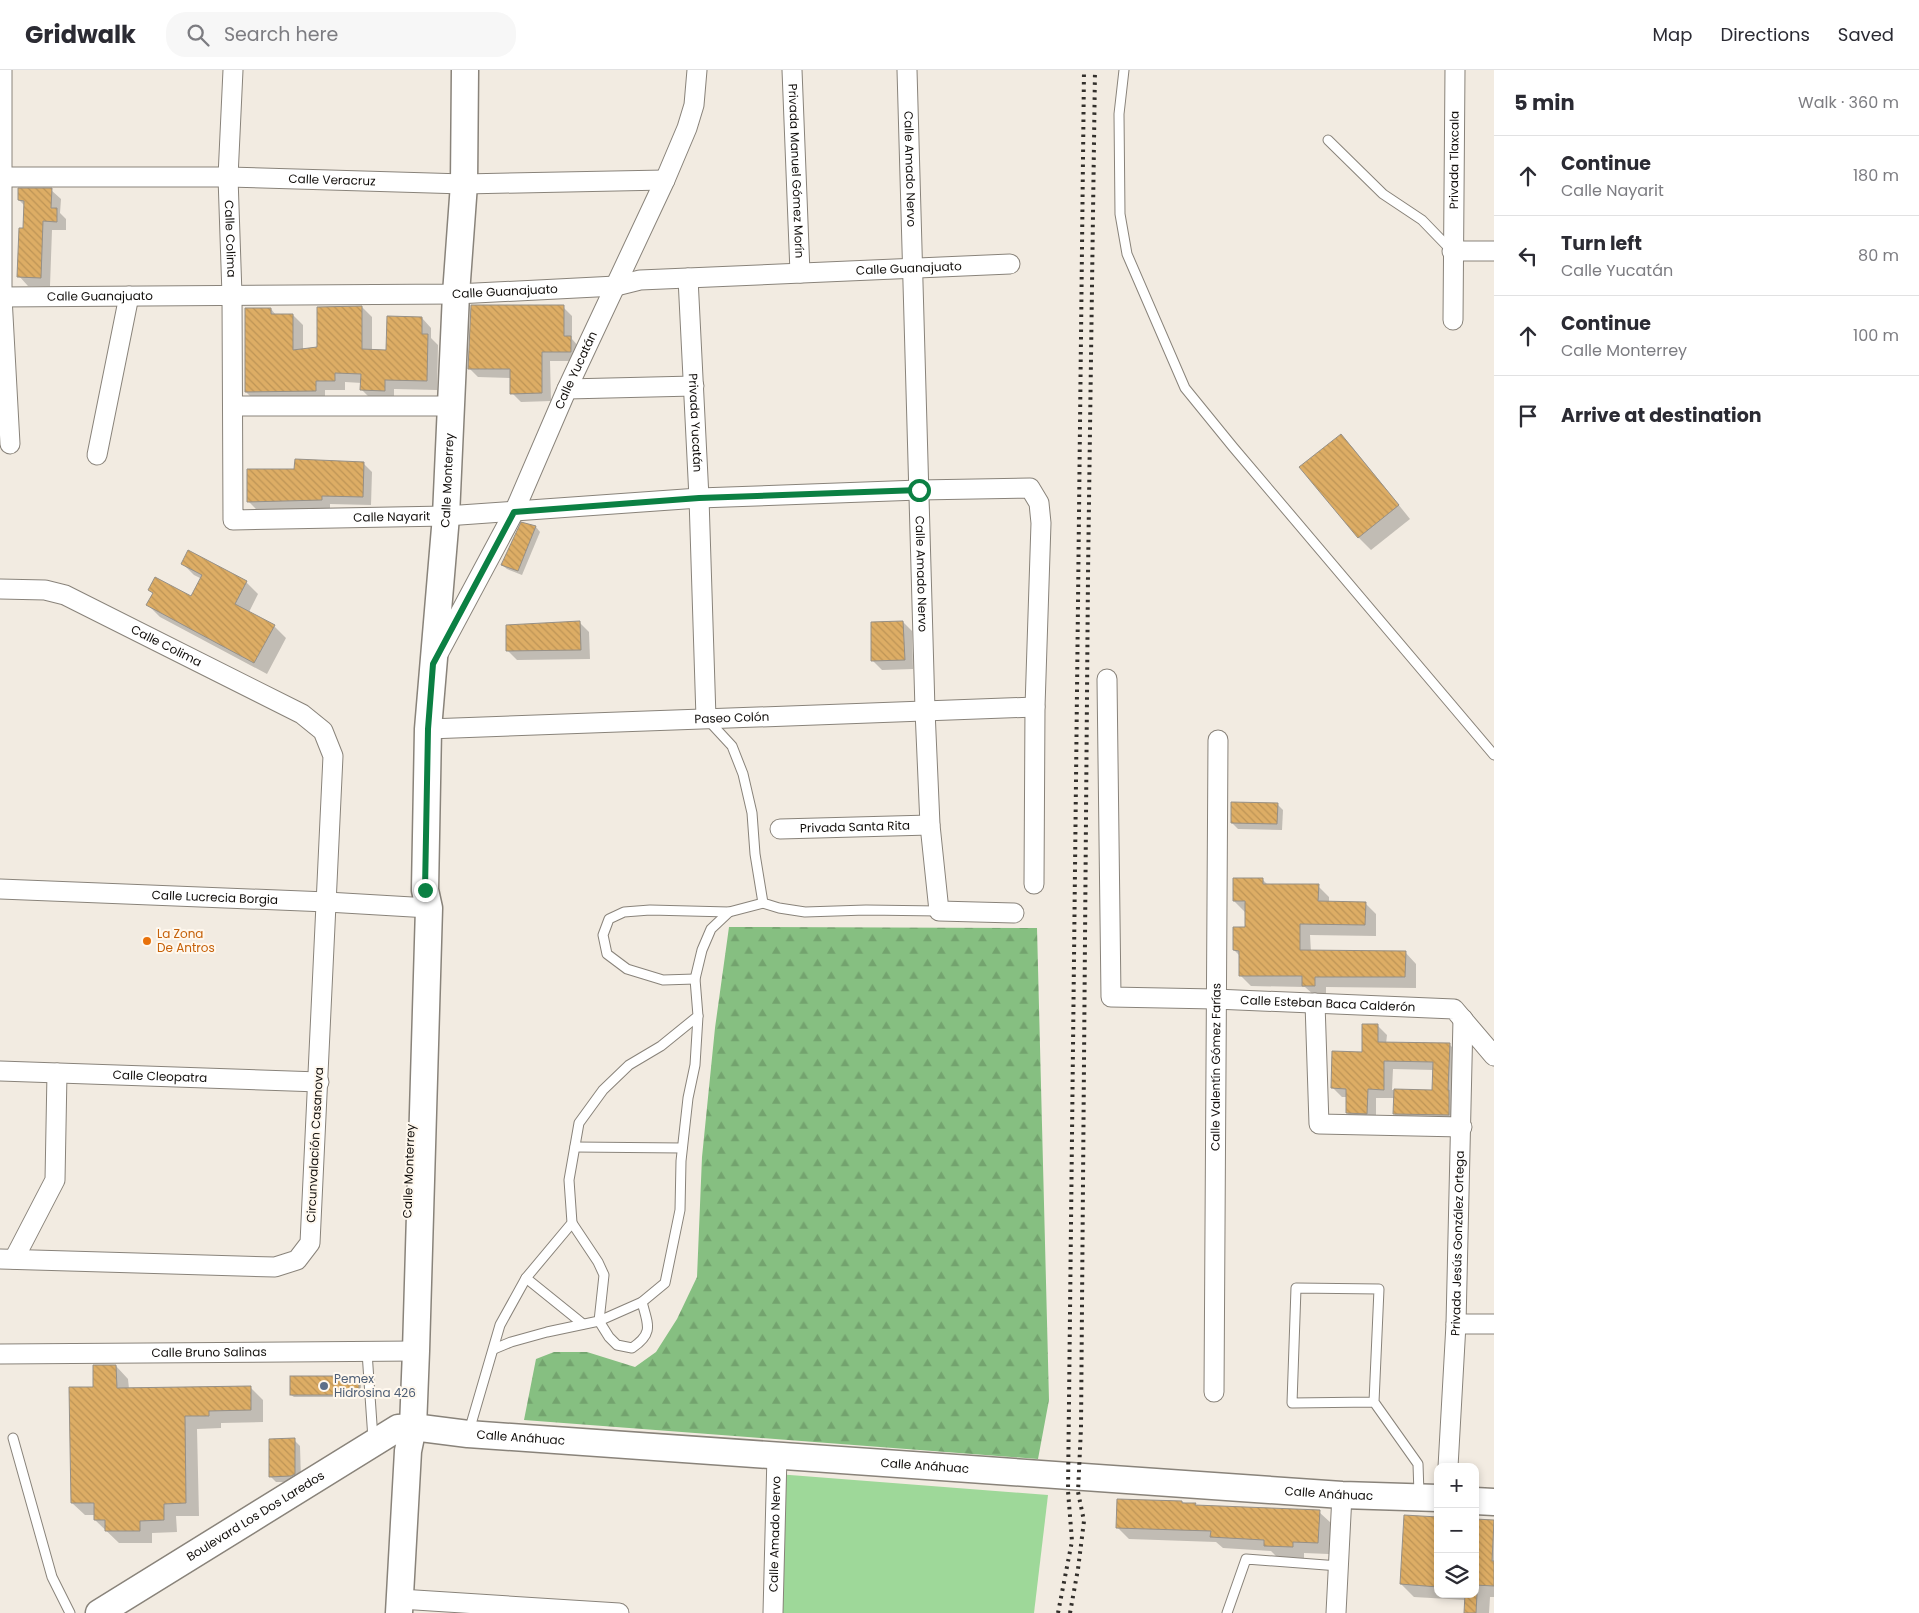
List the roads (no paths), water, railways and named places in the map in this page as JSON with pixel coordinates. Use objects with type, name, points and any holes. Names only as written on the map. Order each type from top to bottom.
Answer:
[{"type":"street","points":[[2,70],[1,297],[10,444]]},
{"type":"street","name":"Calle Colima","points":[[233,70],[228,177],[232,295],[233,520]]},
{"type":"street","name":"Calle Monterrey","points":[[399,1606],[424,902],[428,729],[446,516],[456,294],[464,184],[465,70]]},
{"type":"street","name":"Calle Yucatán","points":[[433,664],[514,512],[567,389],[665,180],[687,128],[694,105],[697,70]]},
{"type":"street","name":"Privada Manuel Gómez Morín","points":[[792,70],[800,273]]},
{"type":"street","name":"Calle Amado Nervo","points":[[907,70],[925,710],[930,825],[939,911]]},
{"type":"street","name":"Privada Tlaxcala","points":[[1453,320],[1452,251],[1455,70]]},
{"type":"street","name":"Calle Veracruz","points":[[1,176],[228,177],[464,184],[665,180]]},
{"type":"street","points":[[1452,251],[1494,251]]},
{"type":"street","name":"Calle Guanajuato","points":[[1,297],[456,294],[616,286],[640,280],[1010,264]]},
{"type":"street","name":"Privada Yucatán","points":[[688,278],[699,498],[706,718]]},
{"type":"street","points":[[97,455],[129,296]]},
{"type":"street","points":[[567,389],[694,386]]},
{"type":"street","points":[[232,406],[450,406]]},
{"type":"street","name":"Calle Nayarit","points":[[233,520],[446,516],[699,498],[1030,488],[1039,503],[1041,523],[1035,707]]},
{"type":"street","name":"Calle Colima","points":[[0,589],[45,590],[65,595],[302,714],[323,731]]},
{"type":"street","name":"Calle Esteban Baca Calderón","points":[[1107,679],[1112,997],[1215,999],[1459,1014]]},
{"type":"street","points":[[1034,884],[1035,707]]},
{"type":"street","name":"Paseo Colón","points":[[428,729],[1035,707]]},
{"type":"street","name":"Circunvalación Casanova","points":[[7,1259],[275,1267],[297,1260],[310,1243],[333,756],[323,731]]},
{"type":"street","name":"Calle Valentín Gómez Farías","points":[[1214,1392],[1218,740]]},
{"type":"street","name":"Privada Santa Rita","points":[[780,829],[930,825]]},
{"type":"street","name":"Calle Lucrecia Borgia","points":[[0,889],[327,902],[424,902]]},
{"type":"street","points":[[939,911],[1014,913]]},
{"type":"street","points":[[1315,1004],[1319,1124],[1462,1127]]},
{"type":"street","points":[[1459,1014],[1494,1056]]},
{"type":"street","name":"Privada Jesús González Ortega","points":[[1448,1463],[1456,1324],[1462,1127],[1459,1014]]},
{"type":"street","name":"Calle Cleopatra","points":[[0,1071],[319,1082]]},
{"type":"street","points":[[7,1259],[55,1180],[57,1073]]},
{"type":"street","points":[[1456,1324],[1494,1324]]},
{"type":"street","name":"Calle Bruno Salinas","points":[[0,1354],[409,1351]]},
{"type":"street","name":"Calle Anáhuac","points":[[406,1435],[468,1434],[1342,1495],[1428,1498]]},
{"type":"street","name":"Boulevard Los Dos Laredos","points":[[99,1613],[373,1444],[406,1435]]},
{"type":"street","name":"Calle Amado Nervo","points":[[774,1613],[778,1455]]},
{"type":"street","points":[[1336,1613],[1342,1495]]},
{"type":"street","points":[[1479,1500],[1494,1502]]},
{"type":"street","points":[[399,1606],[619,1613]]},
{"type":"lane","points":[[1124,70],[1119,114],[1120,214],[1127,254],[1185,388],[1494,755]]},
{"type":"lane","points":[[1328,140],[1384,194],[1422,220],[1452,251]]},
{"type":"lane","points":[[706,718],[732,746],[744,774],[752,814],[755,854],[763,903]]},
{"type":"lane","points":[[694,980],[663,980],[627,969],[607,954],[603,935],[609,919],[624,912],[650,910],[729,912],[763,903],[779,908],[805,912],[866,910],[939,911]]},
{"type":"lane","points":[[494,1349],[511,1342],[598,1321],[642,1302],[665,1283],[680,1210],[682,1148],[688,1098],[695,1065],[698,1016],[694,980],[702,950],[712,929],[729,912]]},
{"type":"lane","points":[[642,1302],[648,1327],[643,1340],[632,1348],[617,1345],[598,1321],[604,1275],[598,1262],[572,1223],[569,1180],[579,1123],[603,1090],[629,1065],[661,1046],[698,1016]]},
{"type":"lane","points":[[575,1147],[682,1148]]},
{"type":"lane","points":[[468,1434],[500,1325],[526,1278],[572,1223]]},
{"type":"lane","points":[[526,1278],[583,1324]]},
{"type":"lane","points":[[1374,1402],[1292,1403],[1296,1288],[1379,1289],[1374,1402],[1418,1464],[1428,1498]]},
{"type":"lane","points":[[367,1352],[373,1444]]},
{"type":"lane","points":[[13,1438],[52,1577],[70,1613]]},
{"type":"lane","points":[[1227,1613],[1246,1559],[1339,1566]]},
{"type":"railway","points":[[1058,1613],[1072,1541],[1068,1491],[1084,70]]},
{"type":"railway","points":[[1070,1613],[1084,1521],[1078,1492],[1081,1428],[1088,574],[1095,70]]},
{"type":"place","name":"La Zona De Antros","points":[[147,941]]},
{"type":"place","name":"Pemex Hidrosina 426","points":[[324,1386]]}]
